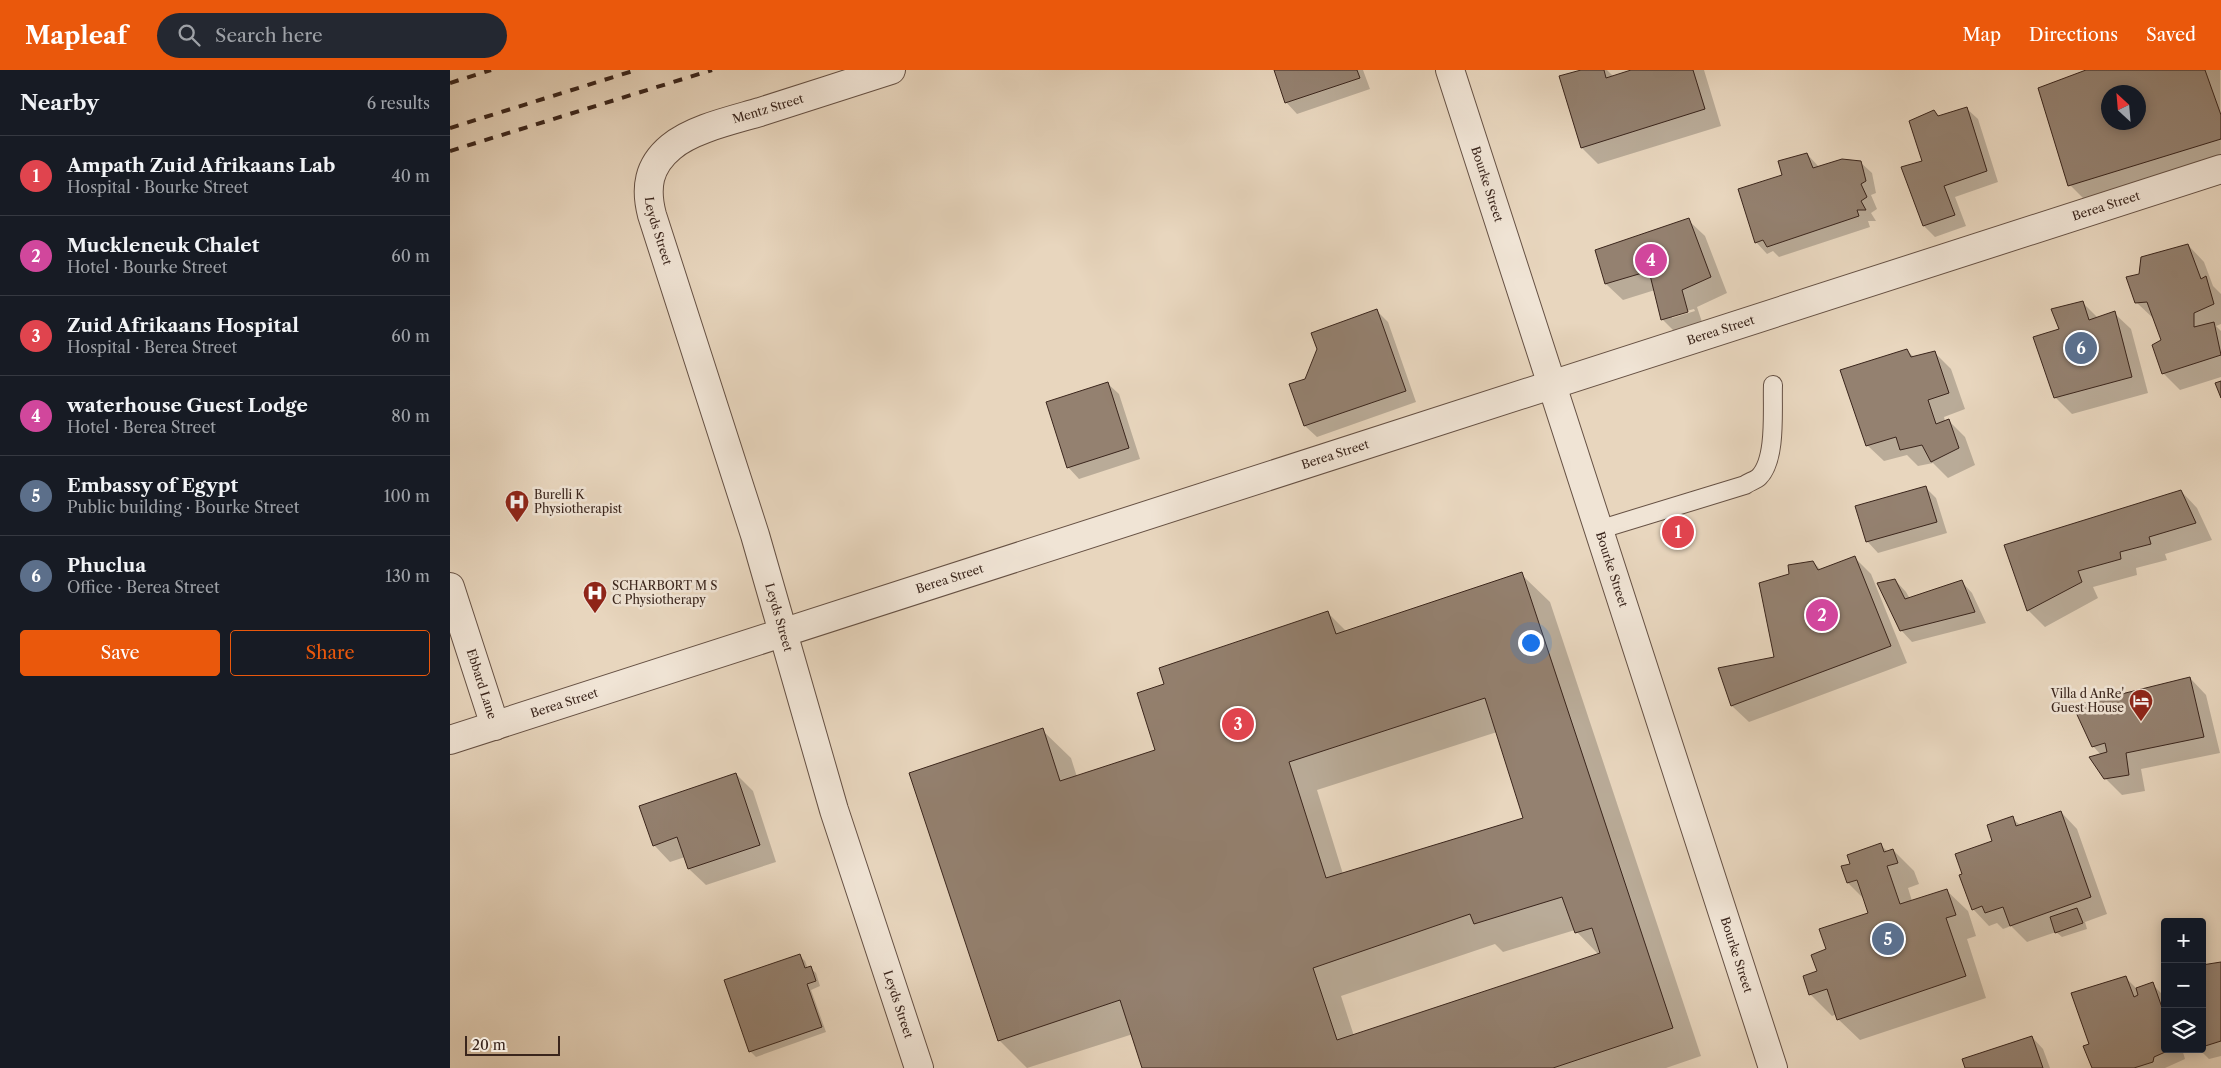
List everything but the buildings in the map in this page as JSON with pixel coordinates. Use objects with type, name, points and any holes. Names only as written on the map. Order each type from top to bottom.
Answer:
[{"type":"street","name":"Mentz Street","points":[[655,166],[671,146],[695,133],[891,70]]},
{"type":"street","name":"Bourke Street","points":[[1450,70],[1550,384],[1773,1068]]},
{"type":"street","name":"Leyds Street","points":[[655,166],[648,188],[652,216],[755,535],[834,810],[919,1068]]},
{"type":"street","name":"Berea Street","points":[[450,740],[2221,169]]},
{"type":"street","name":"Ebbard Lane","points":[[450,587],[495,726]]},
{"type":"lane","points":[[1598,530],[1745,485],[1759,477],[1767,464],[1771,449],[1772,385]]},
{"type":"railway","points":[[450,83],[491,70]]},
{"type":"railway","points":[[450,128],[636,70]]},
{"type":"railway","points":[[450,151],[712,70]]},
{"type":"place","name":"waterhouse Guest Lodge","points":[[1651,260]]},
{"type":"place","name":"Phuclua","points":[[2081,348]]},
{"type":"place","name":"Burelli K Physiotherapist","points":[[517,523]]},
{"type":"place","name":"Ampath Zuid Afrikaans Lab","points":[[1678,532]]},
{"type":"place","name":"SCHARBORT M S C Physiotherapy","points":[[595,614]]},
{"type":"place","name":"Muckleneuk Chalet","points":[[1822,615]]},
{"type":"place","name":"Villa d AnRe' Guest House","points":[[2141,722]]},
{"type":"place","name":"Zuid Afrikaans Hospital","points":[[1238,724]]},
{"type":"place","name":"Embassy of Egypt","points":[[1888,939]]}]
